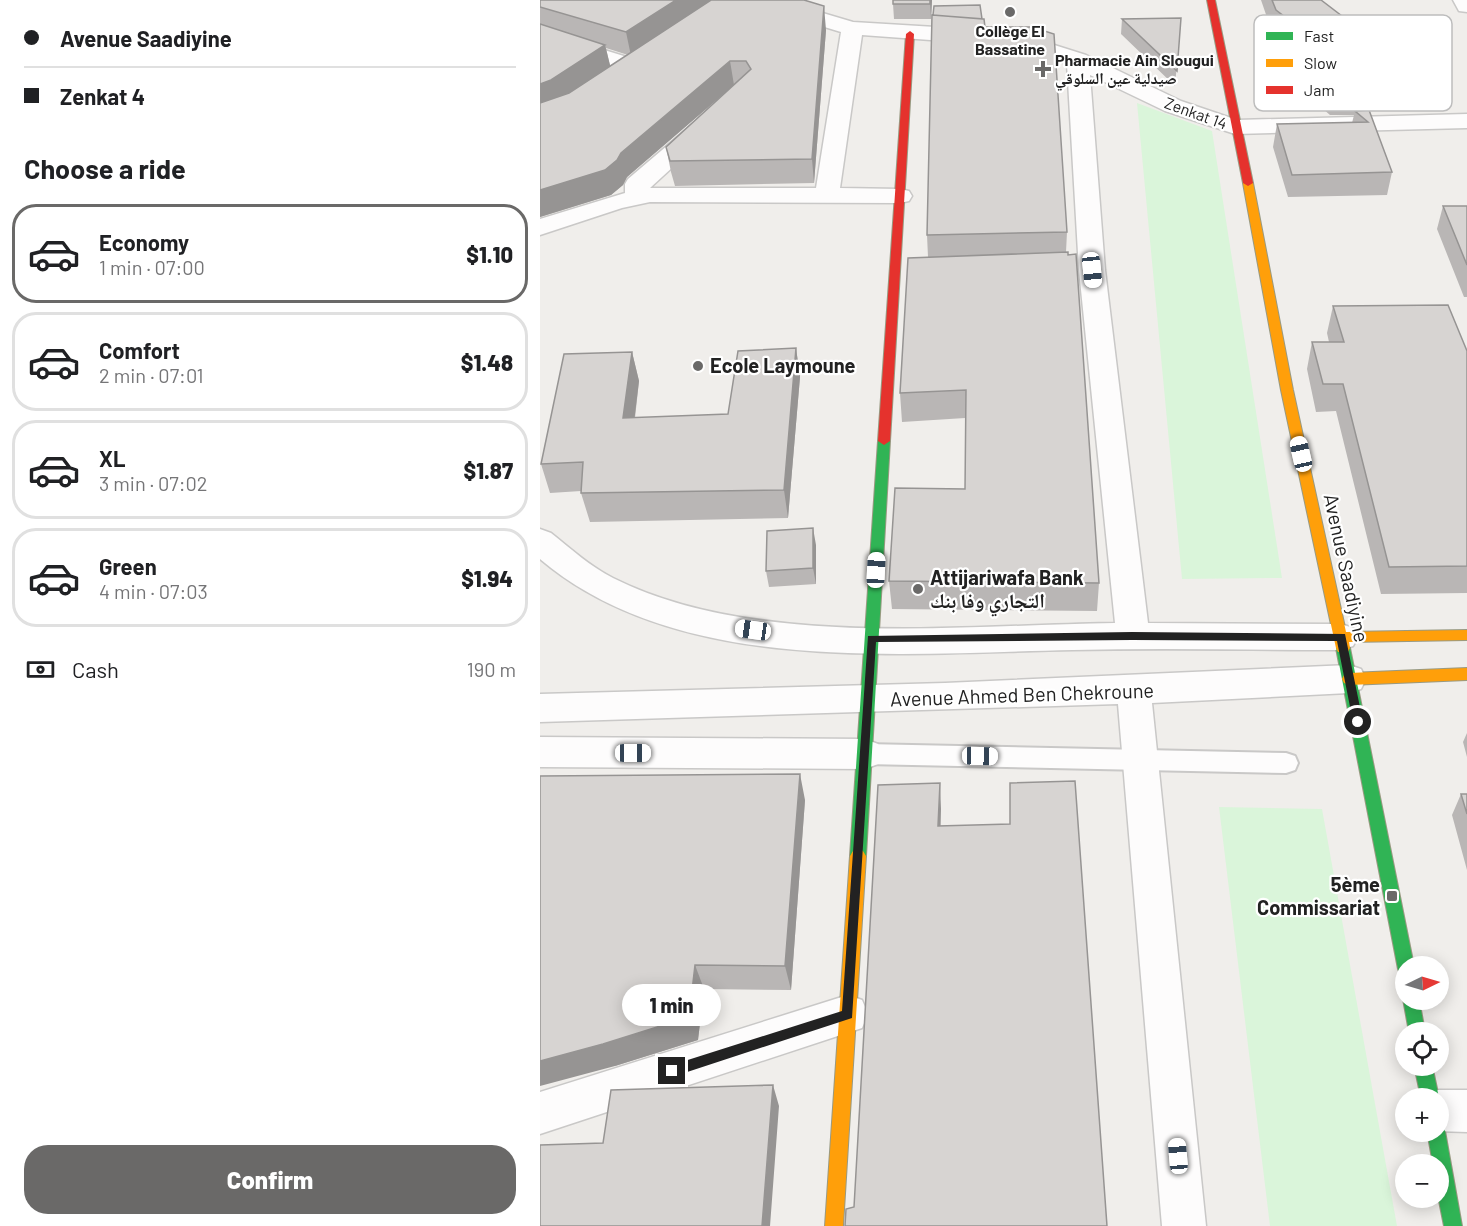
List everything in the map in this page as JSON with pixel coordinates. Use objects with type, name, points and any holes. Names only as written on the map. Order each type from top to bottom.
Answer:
[{"type":"main road","name":"Avenue Saadiyine","points":[[1210,0],[1270,290],[1287,390],[1350,679],[1403,956]]},
{"type":"main road","points":[[834,1226],[872,639],[906,275],[900,196],[910,34]]},
{"type":"main road","points":[[1341,637],[1467,635]]},
{"type":"main road","name":"Avenue Ahmed Ben Chekroune","points":[[1350,679],[1467,674]]},
{"type":"main road","points":[[1438,1142],[1454,1226]]},
{"type":"street","name":"Zenkat 14","points":[[756,0],[852,28],[1012,40],[1078,60],[1173,106],[1235,127],[1467,121]]},
{"type":"street","points":[[828,195],[852,28]]},
{"type":"street","points":[[540,37],[644,61],[615,79]]},
{"type":"street","points":[[1078,60],[1081,270],[1132,636]]},
{"type":"street","points":[[638,197],[637,184],[716,115]]},
{"type":"street","points":[[540,227],[638,197],[900,196]]},
{"type":"street","points":[[540,542],[601,586],[657,610],[687,620],[772,632],[872,639],[1132,636],[1341,637]]},
{"type":"street","name":"Avenue Ahmed Ben Chekroune","points":[[540,708],[868,702],[1350,679]]},
{"type":"street","points":[[1134,691],[1184,1226]]},
{"type":"street","points":[[540,752],[865,754]]},
{"type":"street","points":[[540,1113],[848,1014]]},
{"type":"street","points":[[1449,1111],[1467,1111]]},
{"type":"lane","points":[[865,754],[1286,763]]},
{"type":"green space","points":[[1137,103],[1212,131],[1282,578],[1182,579]]},
{"type":"green space","points":[[1219,807],[1322,809],[1397,1226],[1270,1226]]},
{"type":"building","points":[[540,0],[676,0],[626,32],[540,7]]},
{"type":"building","points":[[711,0],[804,0],[824,6],[812,159],[670,161],[666,147],[751,69],[746,61],[730,61],[621,153],[617,160],[605,170],[540,190],[540,103],[569,93]]},
{"type":"building","points":[[893,0],[930,0],[930,4],[893,4]]},
{"type":"building","points":[[1272,0],[1321,0],[1341,15],[1283,15],[1276,10]]},
{"type":"building","points":[[980,5],[982,19],[933,15],[934,6]]},
{"type":"building","points":[[932,15],[984,19],[985,27],[1032,27],[1054,34],[1067,232],[927,235]]},
{"type":"building","points":[[1181,18],[1177,71],[1122,19]]},
{"type":"building","points":[[540,24],[605,45],[551,80],[540,84]]},
{"type":"building","points":[[1355,111],[1369,111],[1392,172],[1292,175],[1277,124],[1368,122]]},
{"type":"building","points":[[1443,206],[1467,206],[1467,265]]},
{"type":"building","points":[[1068,252],[1068,255],[1076,254],[1099,583],[889,581],[895,488],[965,489],[966,390],[900,393],[908,258]]},
{"type":"building","points":[[1448,305],[1467,351],[1467,566],[1389,567],[1343,384],[1323,384],[1312,342],[1344,342],[1333,306]]},
{"type":"building","points":[[796,348],[784,490],[581,493],[583,462],[541,464],[564,354],[632,352],[623,418],[728,414],[738,351]]},
{"type":"building","points":[[813,528],[813,568],[766,571],[767,531]]},
{"type":"building","points":[[800,774],[785,966],[695,965],[689,1017],[540,1061],[540,776]]},
{"type":"building","points":[[1075,781],[1107,1226],[845,1226],[846,1209],[854,1207],[878,785],[940,783],[938,826],[1010,824],[1010,783]]},
{"type":"building","points":[[1461,794],[1467,794],[1467,814]]},
{"type":"building","points":[[773,1085],[762,1226],[540,1226],[540,1145],[603,1143],[611,1090]]},
{"type":"traffic: fast","points":[[858,856],[884,441]]},
{"type":"traffic: fast","points":[[1343,648],[1403,956]]},
{"type":"traffic: fast","points":[[1413,1010],[1415,1022]]},
{"type":"traffic: fast","points":[[1425,1076],[1428,1088]]},
{"type":"traffic: fast","points":[[1438,1142],[1453,1226]]},
{"type":"traffic: slow","points":[[1248,183],[1287,390],[1343,648]]},
{"type":"traffic: slow","points":[[1341,637],[1467,635]]},
{"type":"traffic: slow","points":[[1349,679],[1467,674]]},
{"type":"traffic: slow","points":[[834,1226],[858,856]]},
{"type":"traffic: jam","points":[[1211,0],[1248,183]]},
{"type":"traffic: jam","points":[[884,441],[910,34]]},
{"type":"place","name":"Collège El Bassatine","points":[[1010,12]]},
{"type":"place","name":"Pharmacie Ain Slougui صيدلية عين السلوقي","points":[[1043,69]]},
{"type":"place","name":"Ecole Laymoune","points":[[698,366]]},
{"type":"place","name":"Attijariwafa Bank التجاري وفا بنك","points":[[918,589]]},
{"type":"place","name":"5ème Commissariat","points":[[1392,896]]},
{"type":"route","points":[[672,1071],[848,1014],[872,639],[1132,636],[1341,637],[1358,722]]}]
